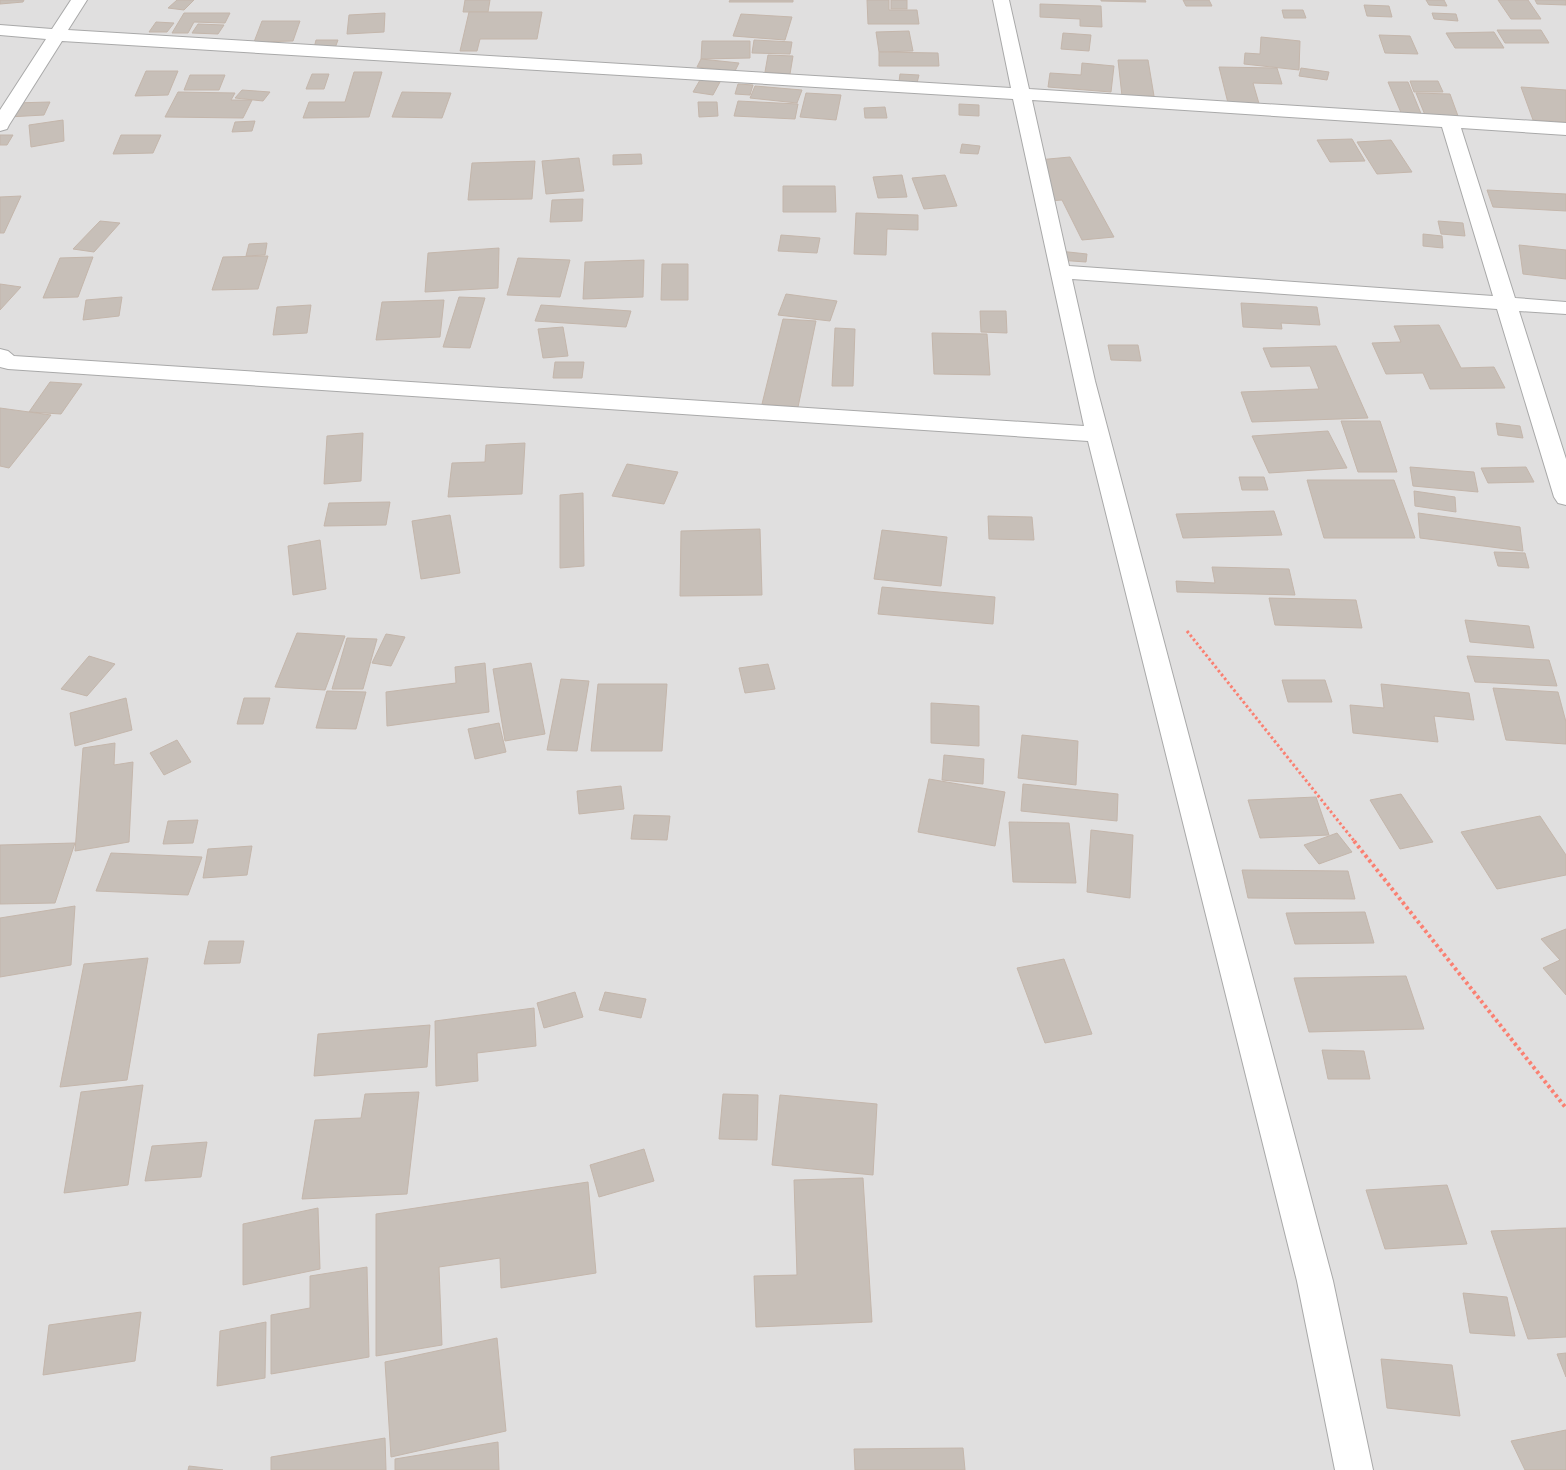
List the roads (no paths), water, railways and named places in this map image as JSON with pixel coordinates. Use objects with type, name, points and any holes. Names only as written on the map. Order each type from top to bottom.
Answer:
[{"type":"street","points":[[0,125],[79,0]]},
{"type":"street","points":[[1001,0],[1084,381],[1315,1281],[1354,1470]]},
{"type":"street","points":[[0,30],[57,36],[1020,94],[1566,130]]},
{"type":"street","points":[[1450,122],[1566,497]]},
{"type":"street","points":[[1060,272],[1566,308]]},
{"type":"street","points":[[0,356],[8,362],[1098,434]]}]
